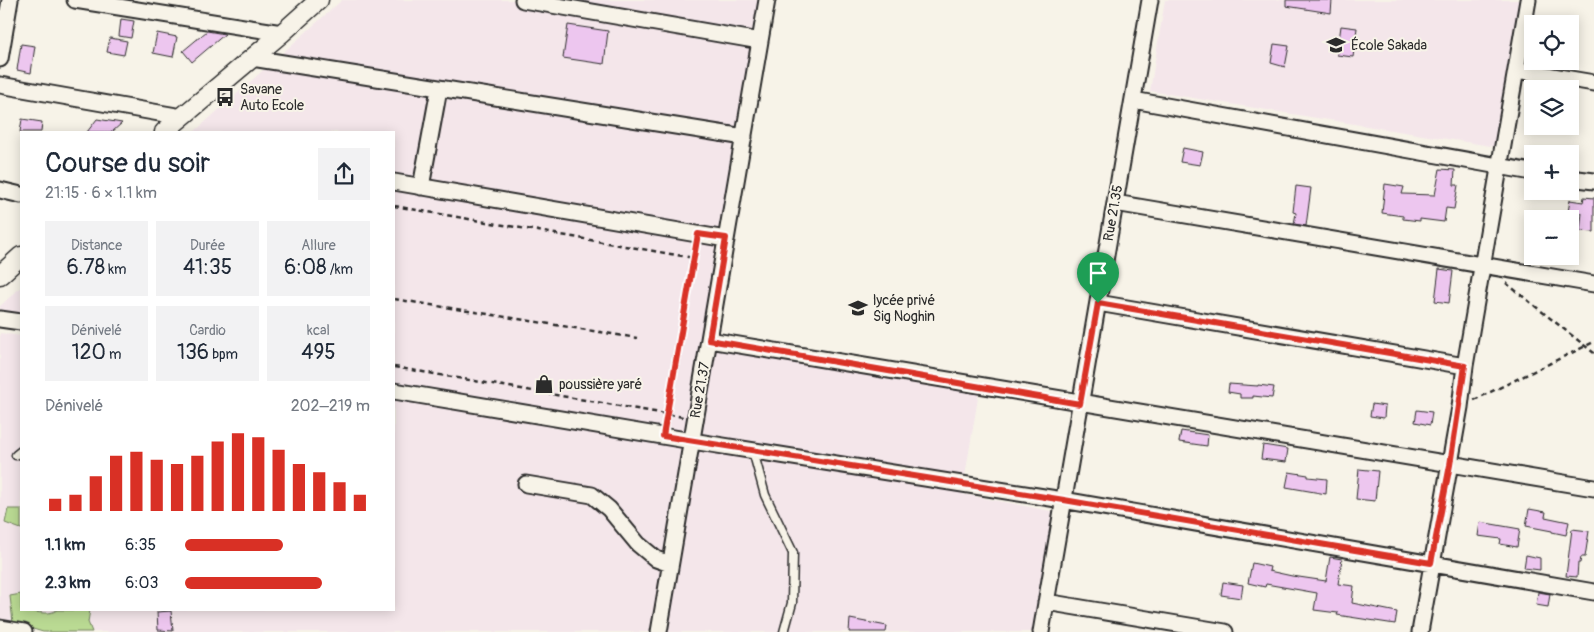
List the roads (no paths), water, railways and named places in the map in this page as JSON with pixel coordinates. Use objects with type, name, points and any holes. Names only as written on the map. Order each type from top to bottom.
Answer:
[{"type":"street","points":[[0,59],[10,0]]},
{"type":"street","points":[[75,0],[282,33]]},
{"type":"street","points":[[165,131],[319,0]]},
{"type":"street","points":[[523,0],[760,41]]},
{"type":"street","name":"Rue 21.37","points":[[659,632],[767,0]]},
{"type":"street","name":"Rue 21.35","points":[[1041,632],[1150,0]]},
{"type":"street","points":[[1420,632],[1460,407],[1465,366],[1484,265],[1528,0]]},
{"type":"street","points":[[252,58],[744,137]]},
{"type":"street","points":[[1517,70],[1594,83]]},
{"type":"street","points":[[0,85],[182,117]]},
{"type":"street","points":[[422,187],[440,89]]},
{"type":"street","points":[[1133,100],[1524,170]]},
{"type":"street","points":[[1579,180],[1594,182]]},
{"type":"street","points":[[395,182],[726,238]]},
{"type":"street","points":[[0,190],[20,194]]},
{"type":"street","points":[[1115,203],[1594,284]]},
{"type":"street","points":[[0,275],[20,257]]},
{"type":"street","points":[[1098,303],[1465,366]]},
{"type":"street","points":[[0,319],[20,322]]},
{"type":"street","points":[[709,340],[1080,404],[1594,488]]},
{"type":"street","points":[[395,391],[1064,500],[1594,592]]},
{"type":"street","points":[[526,484],[592,495],[609,509],[638,544],[656,560],[670,564]]},
{"type":"street","points":[[1046,602],[1225,632]]},
{"type":"street","points":[[0,628],[24,632]]},
{"type":"lane","points":[[753,450],[765,495],[793,553],[792,603],[784,632]]},
{"type":"place","name":"École Sakada","points":[[1336,45]]},
{"type":"place","name":"Savane Auto Ecole","points":[[225,97]]},
{"type":"place","name":"lycée privé Sig Noghin","points":[[858,308]]},
{"type":"place","name":"poussière yaré","points":[[544,384]]}]
